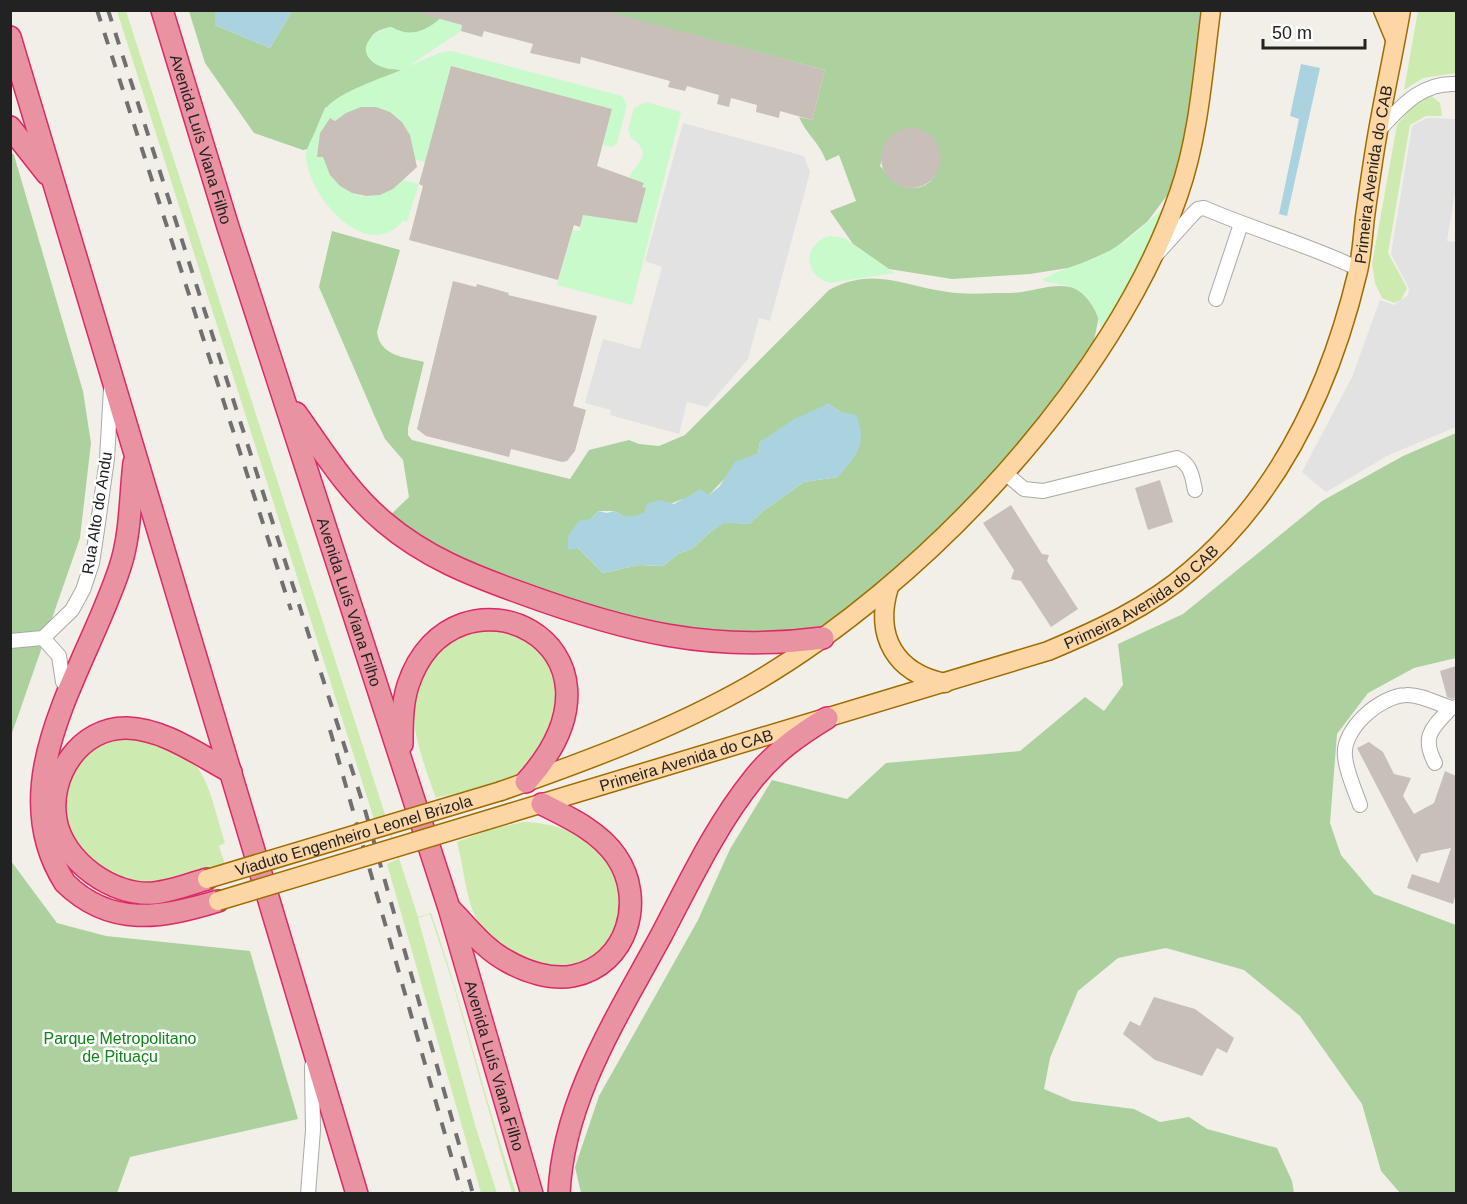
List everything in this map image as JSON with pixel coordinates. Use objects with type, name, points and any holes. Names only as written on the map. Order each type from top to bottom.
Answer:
[{"type":"highway","name":"Avenida Luís Viana Filho","points":[[162,10],[449,908],[532,1194]]},
{"type":"highway","points":[[10,37],[357,1194]]},
{"type":"highway","points":[[10,127],[56,186]]},
{"type":"highway","points":[[283,394],[357,497],[383,522],[432,557],[471,575],[616,625],[669,637],[749,645],[823,638]]},
{"type":"highway","points":[[135,453],[121,566],[32,747],[23,781],[24,807],[37,850],[54,872],[74,891],[94,904],[115,912],[141,916],[167,915],[218,901]]},
{"type":"highway","points":[[401,760],[402,714],[408,686],[418,662],[433,643],[470,622],[488,618],[509,621],[530,629],[546,642],[557,656],[568,694],[559,735],[548,756],[526,782]]},
{"type":"highway","points":[[559,1194],[565,1142],[588,1074],[715,834],[733,807],[776,754],[796,737],[827,718]]},
{"type":"highway","points":[[207,879],[153,893],[133,892],[109,883],[88,871],[74,855],[56,821],[55,798],[59,778],[70,756],[85,742],[105,730],[127,728],[148,732],[178,743],[231,772]]},
{"type":"highway","points":[[449,908],[496,955],[540,974],[573,976],[588,971],[617,948],[626,932],[631,897],[626,875],[617,856],[605,843],[583,826],[542,804]]},
{"type":"main road","points":[[1210,19],[1220,10]]},
{"type":"main road","points":[[1383,10],[1396,41]]},
{"type":"main road","name":"Primeira Avenida do CAB","points":[[510,813],[1048,651],[1099,630],[1150,600],[1189,572],[1229,535],[1260,497],[1311,411],[1331,365],[1359,269],[1378,131],[1401,10]]},
{"type":"main road","name":"Primeira Avenida do CAB","points":[[501,791],[684,720],[751,685],[823,638],[889,587],[946,534],[1004,472],[1058,408],[1089,365],[1149,263],[1179,194],[1186,170],[1210,19]]},
{"type":"main road","points":[[889,587],[883,619],[892,650],[915,673],[945,683]]},
{"type":"main road","name":"Viaduto Engenheiro Leonel Brizola","points":[[207,879],[501,791]]},
{"type":"main road","name":"Viaduto Engenheiro Leonel Brizola","points":[[218,901],[510,813]]},
{"type":"lane","points":[[1378,131],[1408,102],[1428,87],[1441,83],[1456,84]]},
{"type":"lane","points":[[1149,263],[1198,209],[1204,208],[1241,224],[1320,250],[1359,269]]},
{"type":"lane","points":[[1215,299],[1241,224]]},
{"type":"lane","name":"Rua Alto do Andu","points":[[43,638],[72,610],[83,591],[92,563],[107,459],[112,372]]},
{"type":"lane","points":[[1004,472],[1024,489],[1043,491],[1177,458],[1184,461],[1190,468],[1195,490]]},
{"type":"lane","points":[[10,641],[43,638],[59,656],[63,682]]},
{"type":"lane","points":[[1360,805],[1345,756],[1346,739],[1354,728],[1376,708],[1394,698],[1408,695],[1454,708],[1429,735],[1427,748],[1435,763]]},
{"type":"lane","points":[[308,1194],[313,1130],[312,1040]]},
{"type":"green space","points":[[117,11],[126,11],[418,917],[431,913],[453,983],[494,1123],[516,1193],[512,1193],[454,987],[430,914],[418,918],[475,1125],[497,1193],[481,1193],[387,864],[398,859],[384,817],[374,819]]},
{"type":"green space","points":[[189,11],[215,11],[215,25],[270,48],[292,11],[430,11],[440,19],[417,32],[404,32],[391,27],[374,34],[369,41],[367,51],[402,70],[325,108],[308,149],[303,150],[254,133],[205,63]]},
{"type":"green space","points":[[602,11],[1211,11],[1174,186],[1148,221],[1114,249],[1074,267],[1030,274],[952,279],[889,269],[853,244],[830,211],[856,201],[839,155],[826,161],[799,117],[812,120],[825,70]],"holes":[[[906,129],[926,132],[935,141],[939,152],[936,173],[931,181],[922,186],[911,188],[899,185],[890,179],[880,166],[887,144],[899,132]]]},
{"type":"green space","points":[[1418,11],[1456,11],[1456,73],[1423,78],[1404,90]]},
{"type":"green space","points":[[440,19],[462,25],[461,31],[407,67],[439,53],[451,51],[622,96],[627,105],[617,143],[612,147],[603,145],[612,109],[451,66],[425,162],[413,159],[412,142],[399,118],[376,108],[363,108],[335,121],[330,118],[320,133],[317,157],[324,156],[337,181],[356,195],[367,197],[379,195],[391,190],[403,180],[419,184],[407,222],[403,221],[388,232],[373,235],[357,230],[342,220],[318,190],[310,174],[306,158],[308,147],[324,112],[333,101],[372,81],[401,70],[381,66],[368,57],[366,46],[373,36],[391,27],[404,32],[417,32]]},
{"type":"green space","points":[[1429,94],[1440,103],[1442,116],[1426,116],[1410,125],[1388,253],[1407,288],[1401,300],[1394,303],[1382,298],[1375,283],[1372,264],[1397,125],[1418,100]]},
{"type":"green space","points":[[646,102],[681,112],[632,305],[557,285],[573,230],[580,231],[583,215],[637,223],[646,189],[642,187],[644,183],[629,177],[640,162],[643,151],[631,138],[628,130],[634,108]]},
{"type":"green space","points":[[11,152],[14,155],[83,391],[91,443],[80,538],[11,736]]},
{"type":"green space","points":[[1179,194],[1104,341],[1098,318],[1087,298],[1074,288],[1042,280],[1114,248],[1140,230]]},
{"type":"green space","points":[[332,231],[400,250],[377,332],[379,340],[388,351],[401,357],[424,362],[408,435],[412,440],[570,479],[589,450],[629,440],[639,444],[659,446],[685,435],[829,290],[845,283],[860,279],[888,280],[970,294],[1015,293],[1054,286],[1070,287],[1083,295],[1099,316],[1089,365],[1058,408],[852,617],[777,644],[572,611],[383,522],[409,497],[403,460],[385,439],[319,287]],"holes":[[[828,404],[841,412],[838,477],[804,482],[763,511],[749,524],[725,522],[693,548],[678,554],[663,566],[639,565],[603,573],[578,548],[591,519],[598,511],[614,511],[625,517],[633,518],[683,499],[709,495],[726,477],[758,453],[760,442]]]},
{"type":"green space","points":[[829,236],[844,238],[894,273],[830,283],[821,279],[811,267],[811,253],[820,240]]},
{"type":"green space","points":[[1456,433],[1456,658],[1414,668],[1368,693],[1337,734],[1330,823],[1341,855],[1374,894],[1456,925],[1456,1193],[1400,1193],[1381,1171],[1362,1104],[1300,1016],[1244,970],[1166,948],[1118,958],[1078,991],[1050,1058],[1044,1089],[1072,1101],[1134,1109],[1160,1122],[1189,1117],[1207,1129],[1277,1148],[1292,1181],[1294,1193],[581,1193],[575,1167],[599,1096],[698,920],[730,849],[772,780],[847,799],[886,763],[1020,751],[1085,697],[1104,711],[1123,685],[1118,644],[1183,614],[1322,501],[1403,456]]},
{"type":"green space","points":[[490,627],[526,638],[543,652],[551,666],[555,681],[556,698],[550,730],[535,759],[516,775],[495,784],[436,798],[416,736],[414,706],[420,683],[432,660],[449,643],[466,634]]},
{"type":"green space","points":[[132,739],[176,750],[190,759],[200,771],[213,801],[225,843],[219,846],[225,864],[173,882],[141,884],[116,877],[94,864],[77,846],[66,825],[61,803],[64,781],[77,761],[100,745],[111,741]]},
{"type":"green space","points":[[523,822],[566,830],[597,849],[615,875],[621,903],[616,931],[600,953],[573,966],[536,965],[509,953],[493,941],[481,926],[473,910],[457,842],[488,830]]},
{"type":"green space","name":"Parque Metropolitano de Pituaçu","points":[[11,861],[57,923],[106,936],[250,951],[298,1119],[130,1157],[117,1193],[11,1193]]},
{"type":"shaded area","points":[[1427,118],[1456,119],[1456,186],[1447,241],[1456,242],[1456,427],[1389,455],[1326,492],[1302,472],[1352,377],[1380,300],[1394,305],[1408,295],[1409,288],[1391,254],[1412,126]]},
{"type":"shaded area","points":[[683,123],[804,156],[810,172],[770,321],[759,318],[748,359],[707,407],[687,402],[679,434],[610,415],[611,410],[585,403],[603,339],[640,349],[662,267],[645,261]]},
{"type":"water","points":[[215,10],[292,11],[270,48],[215,25]]},
{"type":"water","points":[[1301,64],[1320,68],[1287,216],[1279,214],[1299,119],[1290,116]]},
{"type":"water","points":[[828,404],[841,412],[856,415],[861,434],[859,449],[838,477],[804,482],[763,511],[749,524],[725,523],[710,532],[693,548],[678,554],[663,566],[639,565],[603,573],[578,548],[568,550],[568,536],[579,521],[591,519],[598,511],[607,513],[614,511],[625,516],[632,516],[644,513],[647,504],[659,500],[674,504],[701,489],[709,495],[719,487],[735,462],[758,453],[760,442],[794,419]]},
{"type":"building","points":[[423,10],[602,10],[825,70],[812,120],[780,111],[779,118],[756,112],[757,105],[731,98],[729,107],[717,104],[719,95],[687,86],[685,91],[668,87],[670,81],[581,57],[580,64],[530,53],[533,44],[484,31],[482,37],[461,31],[462,25],[422,14]]},
{"type":"building","points":[[451,66],[612,109],[597,166],[644,183],[642,187],[646,188],[637,223],[583,215],[580,227],[574,225],[558,280],[409,240],[423,186],[419,184]]},
{"type":"building","points":[[361,107],[376,107],[390,112],[402,122],[410,135],[417,167],[393,189],[380,195],[366,196],[352,193],[340,186],[330,175],[323,157],[317,157],[320,133],[330,118],[335,121],[346,113]]},
{"type":"building","points":[[911,128],[932,137],[941,158],[932,179],[911,188],[890,179],[881,158],[890,137]]},
{"type":"building","points":[[453,281],[476,287],[477,284],[509,293],[508,295],[597,316],[573,406],[586,410],[575,451],[567,461],[562,462],[511,449],[509,457],[426,436],[417,429]]},
{"type":"building","points":[[1160,480],[1173,522],[1148,530],[1135,488]]},
{"type":"building","points":[[1011,505],[1042,554],[1049,555],[1047,561],[1078,609],[1051,627],[1021,581],[1011,579],[1014,570],[983,523]]},
{"type":"building","points":[[1456,666],[1456,698],[1452,699],[1447,697],[1440,671]]},
{"type":"building","points":[[1369,742],[1383,752],[1394,774],[1411,778],[1403,796],[1414,814],[1434,803],[1445,771],[1456,776],[1456,893],[1453,904],[1407,888],[1412,874],[1439,883],[1451,848],[1421,854],[1417,863],[1357,748]]},
{"type":"building","points":[[1154,997],[1195,1009],[1234,1038],[1227,1053],[1217,1048],[1202,1076],[1155,1060],[1123,1034],[1130,1021],[1140,1026]]},
{"type":"railway","points":[[97,10],[291,610]]},
{"type":"railway","points":[[108,10],[365,810],[473,1194]]},
{"type":"railway","points":[[330,730],[462,1194]]}]
